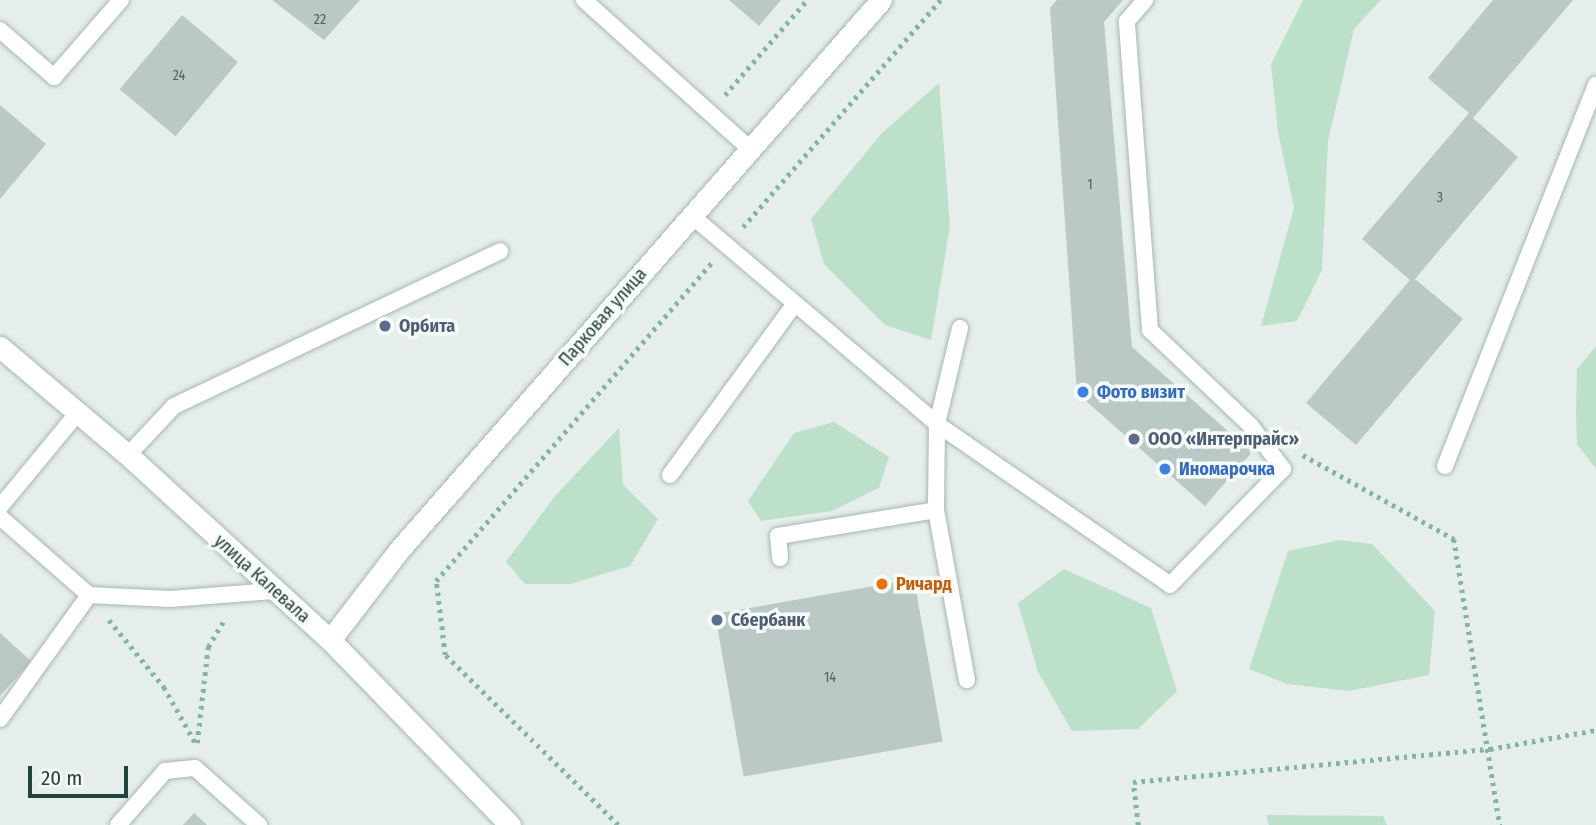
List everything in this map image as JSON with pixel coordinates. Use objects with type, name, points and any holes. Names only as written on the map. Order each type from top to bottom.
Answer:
[{"type":"main road","name":"Парковая улица","points":[[330,640],[399,550],[881,0]]},
{"type":"main road","name":"улица Калевала","points":[[0,347],[79,411],[273,591],[330,640],[509,825]]},
{"type":"lane","points":[[0,30],[54,77],[121,0]]},
{"type":"lane","points":[[584,0],[750,149]]},
{"type":"lane","points":[[692,216],[937,424],[1170,585],[1283,469],[1251,426],[1150,330],[1127,21],[1144,0]]},
{"type":"lane","points":[[1445,466],[1596,85]]},
{"type":"lane","points":[[128,455],[174,406],[500,251]]},
{"type":"lane","points":[[670,475],[794,305]]},
{"type":"lane","points":[[960,328],[937,424],[936,510],[967,680]]},
{"type":"lane","points":[[0,507],[79,411]]},
{"type":"lane","points":[[780,558],[778,536],[936,510]]},
{"type":"lane","points":[[0,517],[89,595],[170,599],[273,591]]},
{"type":"lane","points":[[0,719],[89,595]]},
{"type":"lane","points":[[118,825],[165,771],[195,768],[259,825]]},
{"type":"path","points":[[709,112],[807,0]]},
{"type":"path","points":[[618,825],[445,654],[436,581],[940,0]]},
{"type":"path","points":[[1298,453],[1454,539],[1490,749],[1500,825]]},
{"type":"path","points":[[195,768],[208,647],[241,594]]},
{"type":"path","points":[[89,595],[164,687],[197,745]]},
{"type":"path","points":[[1138,825],[1133,782],[1490,749],[1596,730]]},
{"type":"green space","points":[[1303,0],[1381,0],[1354,29],[1328,141],[1322,270],[1297,321],[1261,326],[1294,208],[1278,132],[1271,64]]},
{"type":"green space","points":[[939,83],[950,226],[931,340],[885,325],[824,264],[811,219],[882,133]]},
{"type":"green space","points":[[1596,346],[1596,469],[1577,444],[1576,411],[1577,369]]},
{"type":"green space","points":[[834,422],[889,457],[879,488],[832,511],[761,521],[748,501],[794,433]]},
{"type":"green space","points":[[619,428],[623,485],[658,519],[630,566],[570,584],[525,584],[506,562],[555,496]]},
{"type":"green space","points":[[1340,540],[1372,544],[1435,611],[1429,675],[1349,691],[1287,684],[1249,669],[1288,551]]},
{"type":"green space","points":[[1064,569],[1151,608],[1177,691],[1138,729],[1072,731],[1038,672],[1018,603]]},
{"type":"green space","points":[[1266,815],[1383,816],[1387,825],[1269,825]]},
{"type":"building","points":[[272,0],[360,0],[324,40]]},
{"type":"building","points":[[729,0],[781,0],[759,26]]},
{"type":"building","points":[[1057,0],[1123,0],[1104,22],[1132,347],[1252,452],[1205,506],[1077,393],[1050,8]]},
{"type":"building","points":[[1493,0],[1573,0],[1473,118],[1518,157],[1415,279],[1463,319],[1356,445],[1306,403],[1410,280],[1362,239],[1469,113],[1428,78]]},
{"type":"building","points":[[182,15],[238,62],[176,136],[120,89]]},
{"type":"building","points":[[0,105],[46,144],[0,199]]},
{"type":"building","points":[[914,579],[943,741],[744,777],[715,614]]},
{"type":"building","points":[[0,633],[31,661],[0,696]]},
{"type":"building","points":[[194,813],[207,825],[183,825]]},
{"type":"place","name":"Орбита","points":[[385,326]]},
{"type":"place","name":"Фото визит","points":[[1083,392]]},
{"type":"place","name":"ООО «Интерпрайс»","points":[[1134,439]]},
{"type":"place","name":"Иномарочка","points":[[1165,469]]},
{"type":"place","name":"Ричард","points":[[882,584]]},
{"type":"place","name":"Сбербанк","points":[[717,620]]}]
